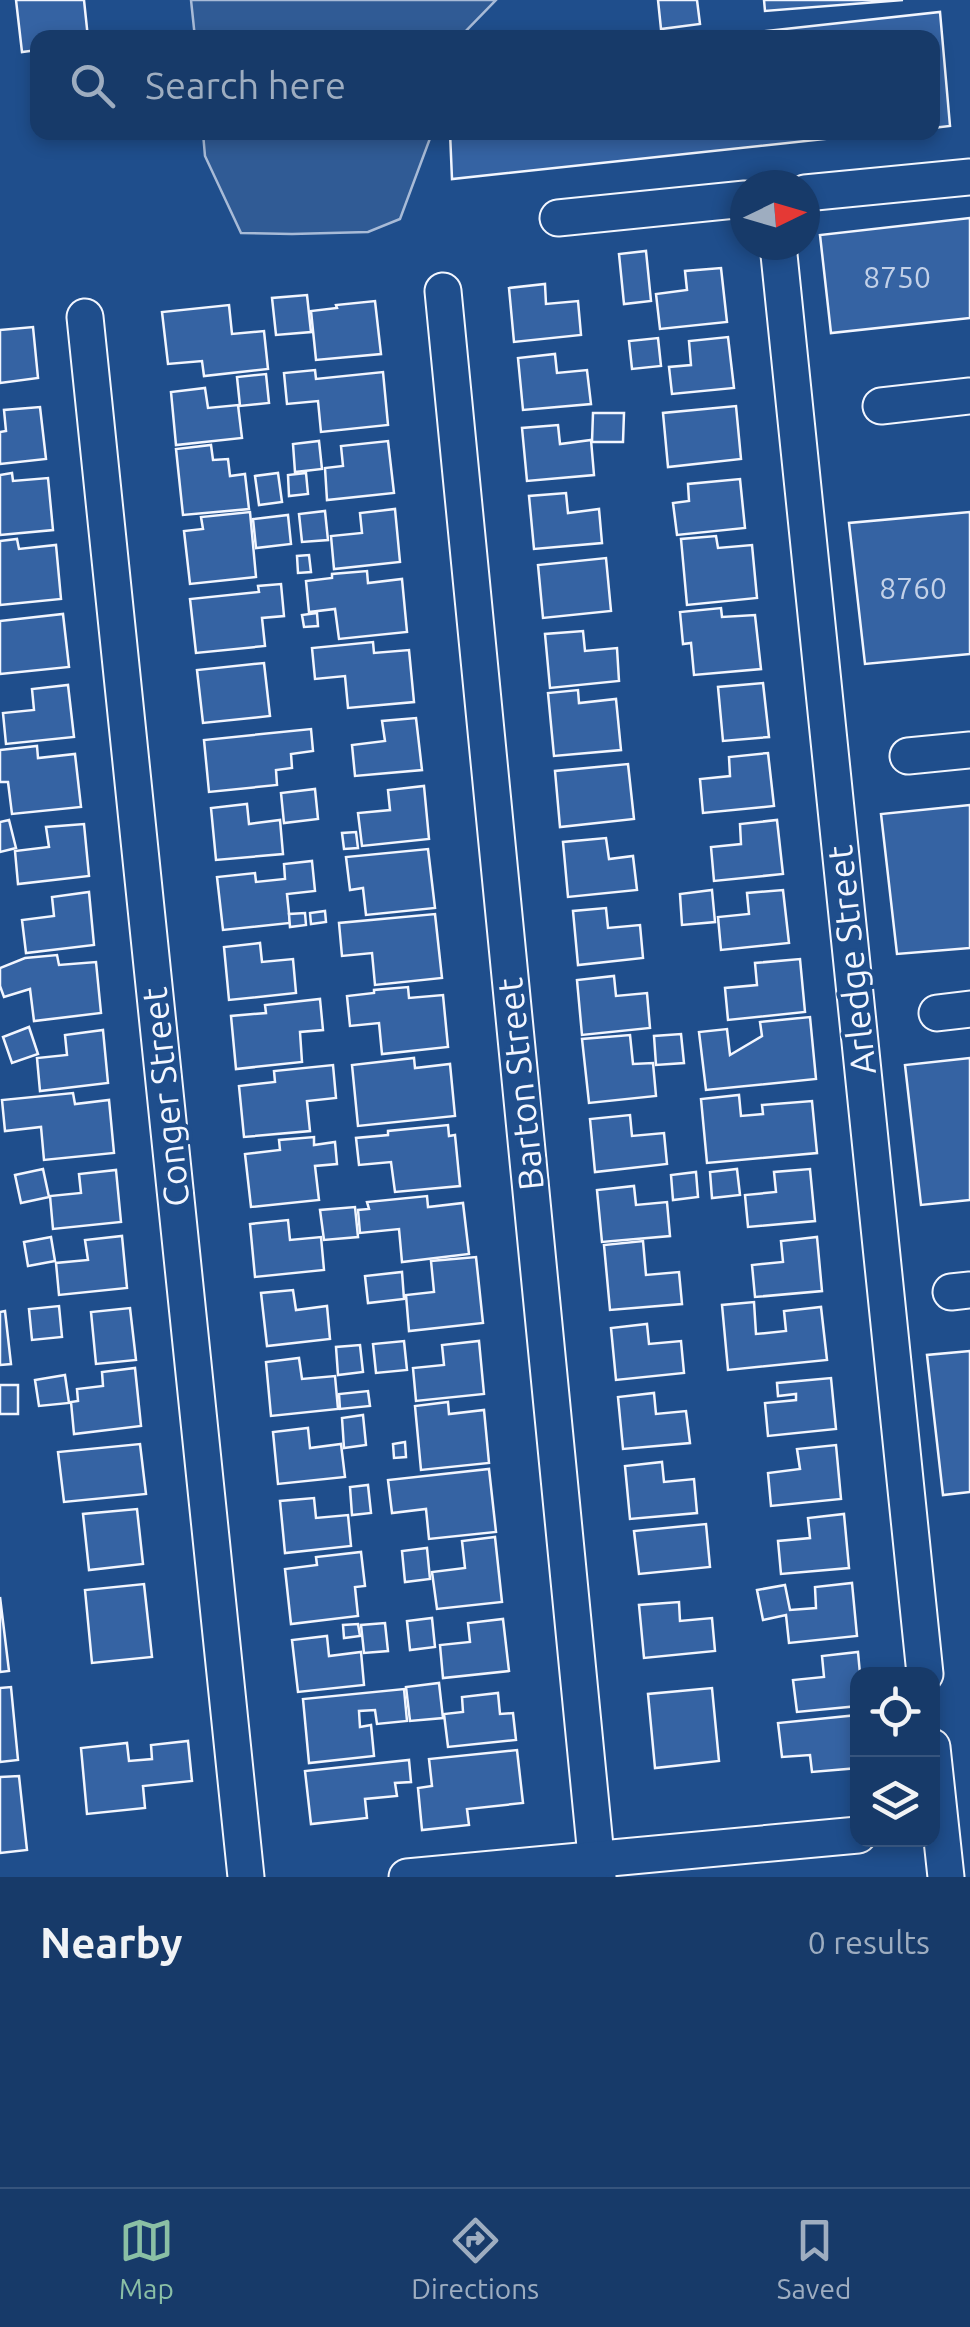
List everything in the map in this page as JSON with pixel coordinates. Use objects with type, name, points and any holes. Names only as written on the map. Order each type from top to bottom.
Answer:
[{"type":"street","points":[[820,191],[970,176]]},
{"type":"street","points":[[558,218],[730,201]]},
{"type":"street","name":"Arledge Street","points":[[780,260],[924,1667]]},
{"type":"street","name":"Barton Street","points":[[443,291],[597,1868]]},
{"type":"street","name":"Conger Street","points":[[85,318],[246,1877]]},
{"type":"street","points":[[881,406],[970,396]]},
{"type":"street","points":[[908,756],[970,750]]},
{"type":"street","points":[[934,1757],[948,1827],[946,1877]]},
{"type":"street","points":[[408,1877],[597,1868],[850,1836]]},
{"type":"shaded area","points":[[191,0],[496,0],[467,30],[194,30]]},
{"type":"shaded area","points":[[204,140],[429,140],[400,219],[368,232],[241,233],[205,156]]},
{"type":"building","points":[[16,0],[84,0],[87,30],[30,30],[30,51],[22,52]]},
{"type":"building","points":[[658,0],[697,0],[700,24],[661,29]]},
{"type":"building","points":[[764,0],[903,0],[765,11]]},
{"type":"building","points":[[940,12],[950,126],[940,127],[940,30],[775,30]]},
{"type":"building","points":[[450,140],[815,140],[452,179]]},
{"type":"building","points":[[970,218],[970,318],[831,333],[820,235]]},
{"type":"building","points":[[646,251],[651,301],[624,304],[619,254]]},
{"type":"building","points":[[721,268],[727,322],[660,329],[656,294],[687,290],[685,271]]},
{"type":"building","points":[[545,284],[546,304],[578,301],[581,335],[514,342],[509,288]]},
{"type":"building","points":[[307,295],[311,332],[276,335],[272,298]]},
{"type":"building","points":[[375,301],[381,354],[316,360],[311,311]]},
{"type":"building","points":[[229,305],[232,334],[264,331],[268,369],[204,376],[202,361],[168,364],[162,312]]},
{"type":"building","points":[[33,327],[38,378],[0,383],[0,330]]},
{"type":"building","points":[[728,337],[734,388],[672,394],[669,367],[691,365],[689,341]]},
{"type":"building","points":[[658,338],[661,366],[632,369],[629,341]]},
{"type":"building","points":[[555,354],[557,373],[587,370],[591,404],[523,410],[518,358]]},
{"type":"building","points":[[315,370],[316,379],[383,372],[388,425],[321,432],[318,401],[287,404],[284,373]]},
{"type":"building","points":[[266,374],[269,403],[240,406],[237,377]]},
{"type":"building","points":[[205,388],[208,408],[238,405],[242,438],[176,445],[171,392]]},
{"type":"building","points":[[736,406],[741,459],[668,467],[663,413]]},
{"type":"building","points":[[40,407],[46,459],[0,464],[0,432],[6,431],[4,410]]},
{"type":"building","points":[[593,413],[624,413],[623,442],[592,442]]},
{"type":"building","points":[[558,425],[560,444],[591,440],[594,475],[527,481],[522,428]]},
{"type":"building","points":[[319,441],[322,469],[295,472],[293,444]]},
{"type":"building","points":[[388,441],[394,493],[327,500],[325,468],[343,466],[341,446]]},
{"type":"building","points":[[211,445],[213,460],[228,459],[230,476],[245,474],[249,509],[183,515],[176,449]]},
{"type":"building","points":[[12,473],[13,481],[48,478],[53,530],[0,535],[0,475]]},
{"type":"building","points":[[278,473],[282,502],[259,505],[255,476]]},
{"type":"building","points":[[306,473],[308,494],[289,496],[288,475]]},
{"type":"building","points":[[740,479],[745,528],[677,535],[673,503],[689,501],[688,484]]},
{"type":"building","points":[[566,493],[568,513],[599,509],[602,543],[534,549],[529,496]]},
{"type":"building","points":[[395,509],[400,562],[334,569],[331,536],[362,533],[360,513]]},
{"type":"building","points":[[325,511],[328,540],[302,542],[299,514]]},
{"type":"building","points":[[250,512],[256,577],[190,584],[184,531],[203,529],[201,517]]},
{"type":"building","points":[[970,512],[970,654],[865,664],[849,523]]},
{"type":"building","points":[[288,515],[291,544],[256,548],[253,519]]},
{"type":"building","points":[[716,536],[718,548],[752,545],[757,598],[687,605],[681,539]]},
{"type":"building","points":[[17,539],[19,549],[56,545],[61,599],[0,605],[0,541]]},
{"type":"building","points":[[309,555],[311,572],[298,573],[297,556]]},
{"type":"building","points":[[606,558],[611,611],[543,618],[538,565]]},
{"type":"building","points":[[367,571],[368,583],[402,579],[407,632],[339,639],[335,609],[309,612],[306,581]]},
{"type":"building","points":[[281,584],[284,616],[262,618],[265,646],[196,653],[190,599],[259,592],[258,586]]},
{"type":"building","points":[[721,608],[722,617],[755,615],[761,669],[694,675],[691,643],[683,644],[680,612]]},
{"type":"building","points":[[317,613],[318,626],[304,627],[302,615]]},
{"type":"building","points":[[63,614],[69,667],[0,674],[0,621]]},
{"type":"building","points":[[583,631],[585,651],[617,648],[619,681],[550,688],[545,634]]},
{"type":"building","points":[[373,642],[374,653],[409,650],[414,702],[348,708],[345,676],[315,679],[312,648]]},
{"type":"building","points":[[264,663],[270,716],[203,723],[197,670]]},
{"type":"building","points":[[763,683],[769,737],[723,741],[718,687]]},
{"type":"building","points":[[68,685],[74,737],[6,744],[3,713],[34,710],[32,689]]},
{"type":"building","points":[[578,690],[579,703],[616,699],[621,750],[554,756],[548,693]]},
{"type":"building","points":[[416,718],[422,770],[355,776],[352,745],[385,741],[382,721]]},
{"type":"building","points":[[311,729],[313,751],[291,754],[292,768],[276,770],[277,785],[209,792],[204,740]]},
{"type":"building","points":[[37,746],[38,758],[75,754],[81,807],[12,814],[8,782],[0,782],[0,750]]},
{"type":"building","points":[[768,753],[774,806],[703,813],[700,779],[730,776],[729,757]]},
{"type":"building","points":[[628,764],[634,819],[560,827],[555,771]]},
{"type":"building","points":[[424,786],[429,839],[362,846],[358,813],[390,810],[388,790]]},
{"type":"building","points":[[315,789],[318,819],[284,823],[281,793]]},
{"type":"building","points":[[247,804],[249,824],[280,820],[283,854],[216,860],[211,808]]},
{"type":"building","points":[[970,805],[970,948],[897,954],[881,814]]},
{"type":"building","points":[[9,820],[16,848],[0,852],[0,822]]},
{"type":"building","points":[[777,820],[783,874],[714,881],[711,847],[741,844],[740,824]]},
{"type":"building","points":[[84,824],[89,876],[18,884],[15,851],[49,847],[46,827]]},
{"type":"building","points":[[356,832],[358,848],[344,849],[342,833]]},
{"type":"building","points":[[606,838],[609,859],[633,856],[637,890],[568,897],[563,842]]},
{"type":"building","points":[[428,849],[435,908],[366,915],[363,888],[350,890],[346,857]]},
{"type":"building","points":[[312,861],[315,891],[287,894],[290,923],[223,930],[217,877],[255,873],[256,882],[285,879],[284,864]]},
{"type":"building","points":[[712,890],[715,922],[682,925],[680,894]]},
{"type":"building","points":[[783,890],[789,943],[721,950],[718,917],[749,914],[747,893]]},
{"type":"building","points":[[89,892],[94,945],[26,953],[22,920],[54,916],[52,897]]},
{"type":"building","points":[[606,908],[608,928],[640,925],[643,958],[578,965],[573,911]]},
{"type":"building","points":[[325,911],[326,922],[311,924],[310,913]]},
{"type":"building","points":[[305,913],[306,925],[290,927],[289,914]]},
{"type":"building","points":[[435,914],[442,978],[375,985],[372,953],[342,956],[339,923]]},
{"type":"building","points":[[260,943],[262,962],[293,959],[296,993],[229,1000],[224,947]]},
{"type":"building","points":[[57,955],[59,965],[96,962],[101,1013],[34,1021],[30,989],[4,997],[0,968],[25,958]]},
{"type":"building","points":[[800,959],[805,1012],[728,1020],[725,988],[757,985],[755,963]]},
{"type":"building","points":[[614,976],[616,996],[647,993],[650,1028],[582,1035],[577,980]]},
{"type":"building","points":[[408,987],[409,998],[443,995],[448,1047],[382,1054],[379,1023],[350,1026],[347,996]]},
{"type":"building","points":[[320,999],[323,1030],[300,1032],[302,1062],[236,1069],[231,1016],[266,1013],[265,1005]]},
{"type":"building","points":[[810,1017],[816,1079],[706,1090],[699,1032],[727,1029],[730,1055],[762,1036],[760,1022]]},
{"type":"building","points":[[29,1027],[38,1054],[12,1063],[3,1037]]},
{"type":"building","points":[[103,1030],[108,1083],[40,1091],[37,1058],[67,1055],[65,1035]]},
{"type":"building","points":[[681,1034],[684,1063],[656,1065],[654,1036]]},
{"type":"building","points":[[630,1035],[633,1064],[653,1063],[656,1096],[589,1103],[582,1039]]},
{"type":"building","points":[[414,1058],[415,1068],[450,1064],[455,1116],[358,1126],[352,1065]]},
{"type":"building","points":[[970,1058],[970,1200],[921,1205],[905,1065]]},
{"type":"building","points":[[333,1065],[336,1098],[307,1101],[310,1131],[244,1137],[239,1086],[275,1082],[274,1071]]},
{"type":"building","points":[[73,1093],[75,1104],[109,1100],[114,1153],[44,1160],[41,1127],[5,1131],[2,1100]]},
{"type":"building","points":[[739,1095],[741,1116],[763,1114],[762,1105],[812,1101],[817,1153],[707,1163],[701,1099]]},
{"type":"building","points":[[630,1115],[632,1136],[664,1133],[667,1164],[595,1172],[590,1119]]},
{"type":"building","points":[[448,1125],[449,1136],[455,1135],[460,1186],[395,1192],[391,1162],[359,1165],[356,1138]]},
{"type":"building","points":[[314,1137],[314,1145],[335,1142],[337,1164],[315,1166],[319,1200],[251,1207],[245,1154],[280,1150],[279,1140]]},
{"type":"building","points":[[43,1169],[49,1197],[21,1203],[15,1175]]},
{"type":"building","points":[[737,1169],[740,1195],[712,1198],[710,1172]]},
{"type":"building","points":[[810,1169],[815,1221],[748,1227],[745,1195],[776,1192],[774,1172]]},
{"type":"building","points":[[116,1170],[121,1222],[53,1229],[50,1196],[81,1193],[79,1174]]},
{"type":"building","points":[[696,1172],[698,1197],[673,1200],[671,1175]]},
{"type":"building","points":[[634,1186],[636,1205],[667,1202],[670,1236],[602,1242],[597,1190]]},
{"type":"building","points":[[427,1196],[428,1207],[463,1203],[469,1254],[402,1262],[399,1229],[360,1233],[358,1210],[369,1209],[367,1202]]},
{"type":"building","points":[[355,1207],[358,1237],[324,1240],[320,1210]]},
{"type":"building","points":[[288,1220],[290,1240],[321,1237],[324,1270],[255,1277],[250,1224]]},
{"type":"building","points":[[122,1236],[127,1288],[59,1295],[56,1263],[88,1260],[85,1240]]},
{"type":"building","points":[[51,1237],[55,1261],[28,1266],[24,1242]]},
{"type":"building","points":[[817,1237],[822,1291],[755,1297],[752,1265],[783,1262],[781,1241]]},
{"type":"building","points":[[643,1241],[646,1275],[679,1272],[682,1304],[610,1310],[604,1245]]},
{"type":"building","points":[[476,1257],[483,1323],[409,1331],[406,1295],[434,1292],[431,1261]]},
{"type":"building","points":[[402,1272],[404,1299],[368,1303],[365,1276]]},
{"type":"building","points":[[293,1290],[296,1310],[327,1306],[330,1339],[267,1346],[261,1293]]},
{"type":"building","points":[[754,1302],[756,1334],[786,1331],[784,1311],[821,1307],[827,1360],[728,1370],[722,1305]]},
{"type":"building","points":[[59,1306],[62,1337],[32,1340],[29,1309]]},
{"type":"building","points":[[130,1308],[136,1360],[96,1364],[91,1312]]},
{"type":"building","points":[[5,1311],[11,1364],[0,1365],[0,1312]]},
{"type":"building","points":[[647,1324],[649,1344],[681,1341],[684,1373],[616,1380],[611,1328]]},
{"type":"building","points":[[404,1341],[407,1370],[376,1373],[373,1344]]},
{"type":"building","points":[[479,1341],[484,1394],[416,1401],[413,1368],[444,1365],[442,1345]]},
{"type":"building","points":[[360,1345],[363,1372],[338,1375],[336,1347]]},
{"type":"building","points":[[970,1351],[970,1492],[943,1495],[927,1355]]},
{"type":"building","points":[[299,1358],[302,1379],[335,1376],[338,1409],[271,1416],[266,1362]]},
{"type":"building","points":[[135,1368],[141,1426],[74,1434],[71,1402],[78,1401],[77,1389],[103,1386],[102,1372]]},
{"type":"building","points":[[65,1375],[69,1403],[39,1406],[35,1380]]},
{"type":"building","points":[[831,1378],[836,1429],[768,1436],[765,1403],[796,1400],[796,1394],[778,1396],[777,1383]]},
{"type":"building","points":[[0,1385],[18,1385],[18,1414],[0,1414]]},
{"type":"building","points":[[368,1391],[370,1406],[340,1409],[339,1394]]},
{"type":"building","points":[[654,1393],[656,1414],[686,1411],[690,1443],[623,1449],[618,1397]]},
{"type":"building","points":[[448,1402],[449,1414],[484,1410],[489,1463],[421,1470],[415,1406]]},
{"type":"building","points":[[363,1415],[366,1445],[344,1448],[342,1418]]},
{"type":"building","points":[[308,1428],[310,1448],[341,1444],[345,1477],[278,1484],[273,1432]]},
{"type":"building","points":[[405,1442],[406,1457],[394,1458],[393,1444]]},
{"type":"building","points":[[140,1444],[146,1494],[64,1502],[58,1452]]},
{"type":"building","points":[[836,1445],[841,1499],[771,1506],[768,1473],[800,1469],[797,1449]]},
{"type":"building","points":[[662,1462],[664,1482],[694,1479],[697,1513],[630,1519],[625,1466]]},
{"type":"building","points":[[489,1469],[496,1532],[429,1539],[426,1509],[392,1513],[388,1480]]},
{"type":"building","points":[[368,1485],[371,1513],[352,1515],[350,1487]]},
{"type":"building","points":[[314,1498],[316,1518],[348,1515],[351,1546],[285,1553],[280,1501]]},
{"type":"building","points":[[137,1509],[143,1564],[89,1570],[83,1514]]},
{"type":"building","points":[[844,1514],[849,1568],[781,1574],[778,1541],[810,1538],[808,1518]]},
{"type":"building","points":[[706,1524],[710,1567],[639,1574],[634,1531]]},
{"type":"building","points":[[495,1537],[502,1602],[437,1609],[432,1572],[465,1568],[462,1541]]},
{"type":"building","points":[[427,1548],[430,1579],[405,1582],[402,1551]]},
{"type":"building","points":[[361,1552],[365,1586],[355,1587],[358,1616],[291,1624],[285,1569],[317,1565],[316,1557]]},
{"type":"building","points":[[852,1583],[857,1636],[789,1643],[786,1615],[763,1620],[757,1590],[785,1585],[790,1610],[816,1608],[815,1587]]},
{"type":"building","points":[[144,1584],[152,1657],[92,1663],[85,1590]]},
{"type":"building","points":[[0,1597],[9,1671],[0,1672]]},
{"type":"building","points":[[679,1602],[680,1621],[712,1618],[715,1651],[644,1658],[639,1605]]},
{"type":"building","points":[[432,1618],[435,1647],[410,1650],[407,1621]]},
{"type":"building","points":[[503,1619],[509,1671],[443,1678],[440,1645],[470,1642],[468,1623]]},
{"type":"building","points":[[385,1623],[388,1651],[364,1653],[361,1625]]},
{"type":"building","points":[[358,1624],[360,1636],[344,1638],[343,1625]]},
{"type":"building","points":[[327,1636],[329,1656],[361,1652],[364,1685],[298,1692],[292,1640]]},
{"type":"building","points":[[858,1652],[859,1667],[850,1667],[850,1707],[797,1712],[793,1680],[824,1677],[822,1656]]},
{"type":"building","points":[[439,1683],[443,1718],[410,1721],[406,1687]]},
{"type":"building","points":[[11,1687],[18,1760],[0,1762],[0,1688]]},
{"type":"building","points":[[712,1688],[719,1761],[655,1768],[648,1694]]},
{"type":"building","points":[[404,1689],[407,1721],[377,1724],[375,1710],[359,1711],[360,1727],[371,1725],[374,1756],[309,1763],[303,1699]]},
{"type":"building","points":[[498,1693],[500,1714],[513,1713],[516,1740],[448,1747],[444,1714],[463,1712],[462,1697]]},
{"type":"building","points":[[850,1716],[850,1769],[812,1772],[810,1755],[782,1757],[778,1723]]},
{"type":"building","points":[[188,1741],[192,1781],[143,1786],[145,1808],[87,1814],[81,1748],[127,1743],[129,1761],[152,1759],[151,1745]]},
{"type":"building","points":[[517,1750],[523,1803],[467,1809],[469,1825],[422,1830],[418,1788],[432,1786],[429,1759]]},
{"type":"building","points":[[409,1760],[411,1782],[395,1783],[397,1796],[365,1799],[367,1818],[311,1824],[305,1771]]},
{"type":"building","points":[[19,1776],[27,1850],[0,1853],[0,1777]]}]
